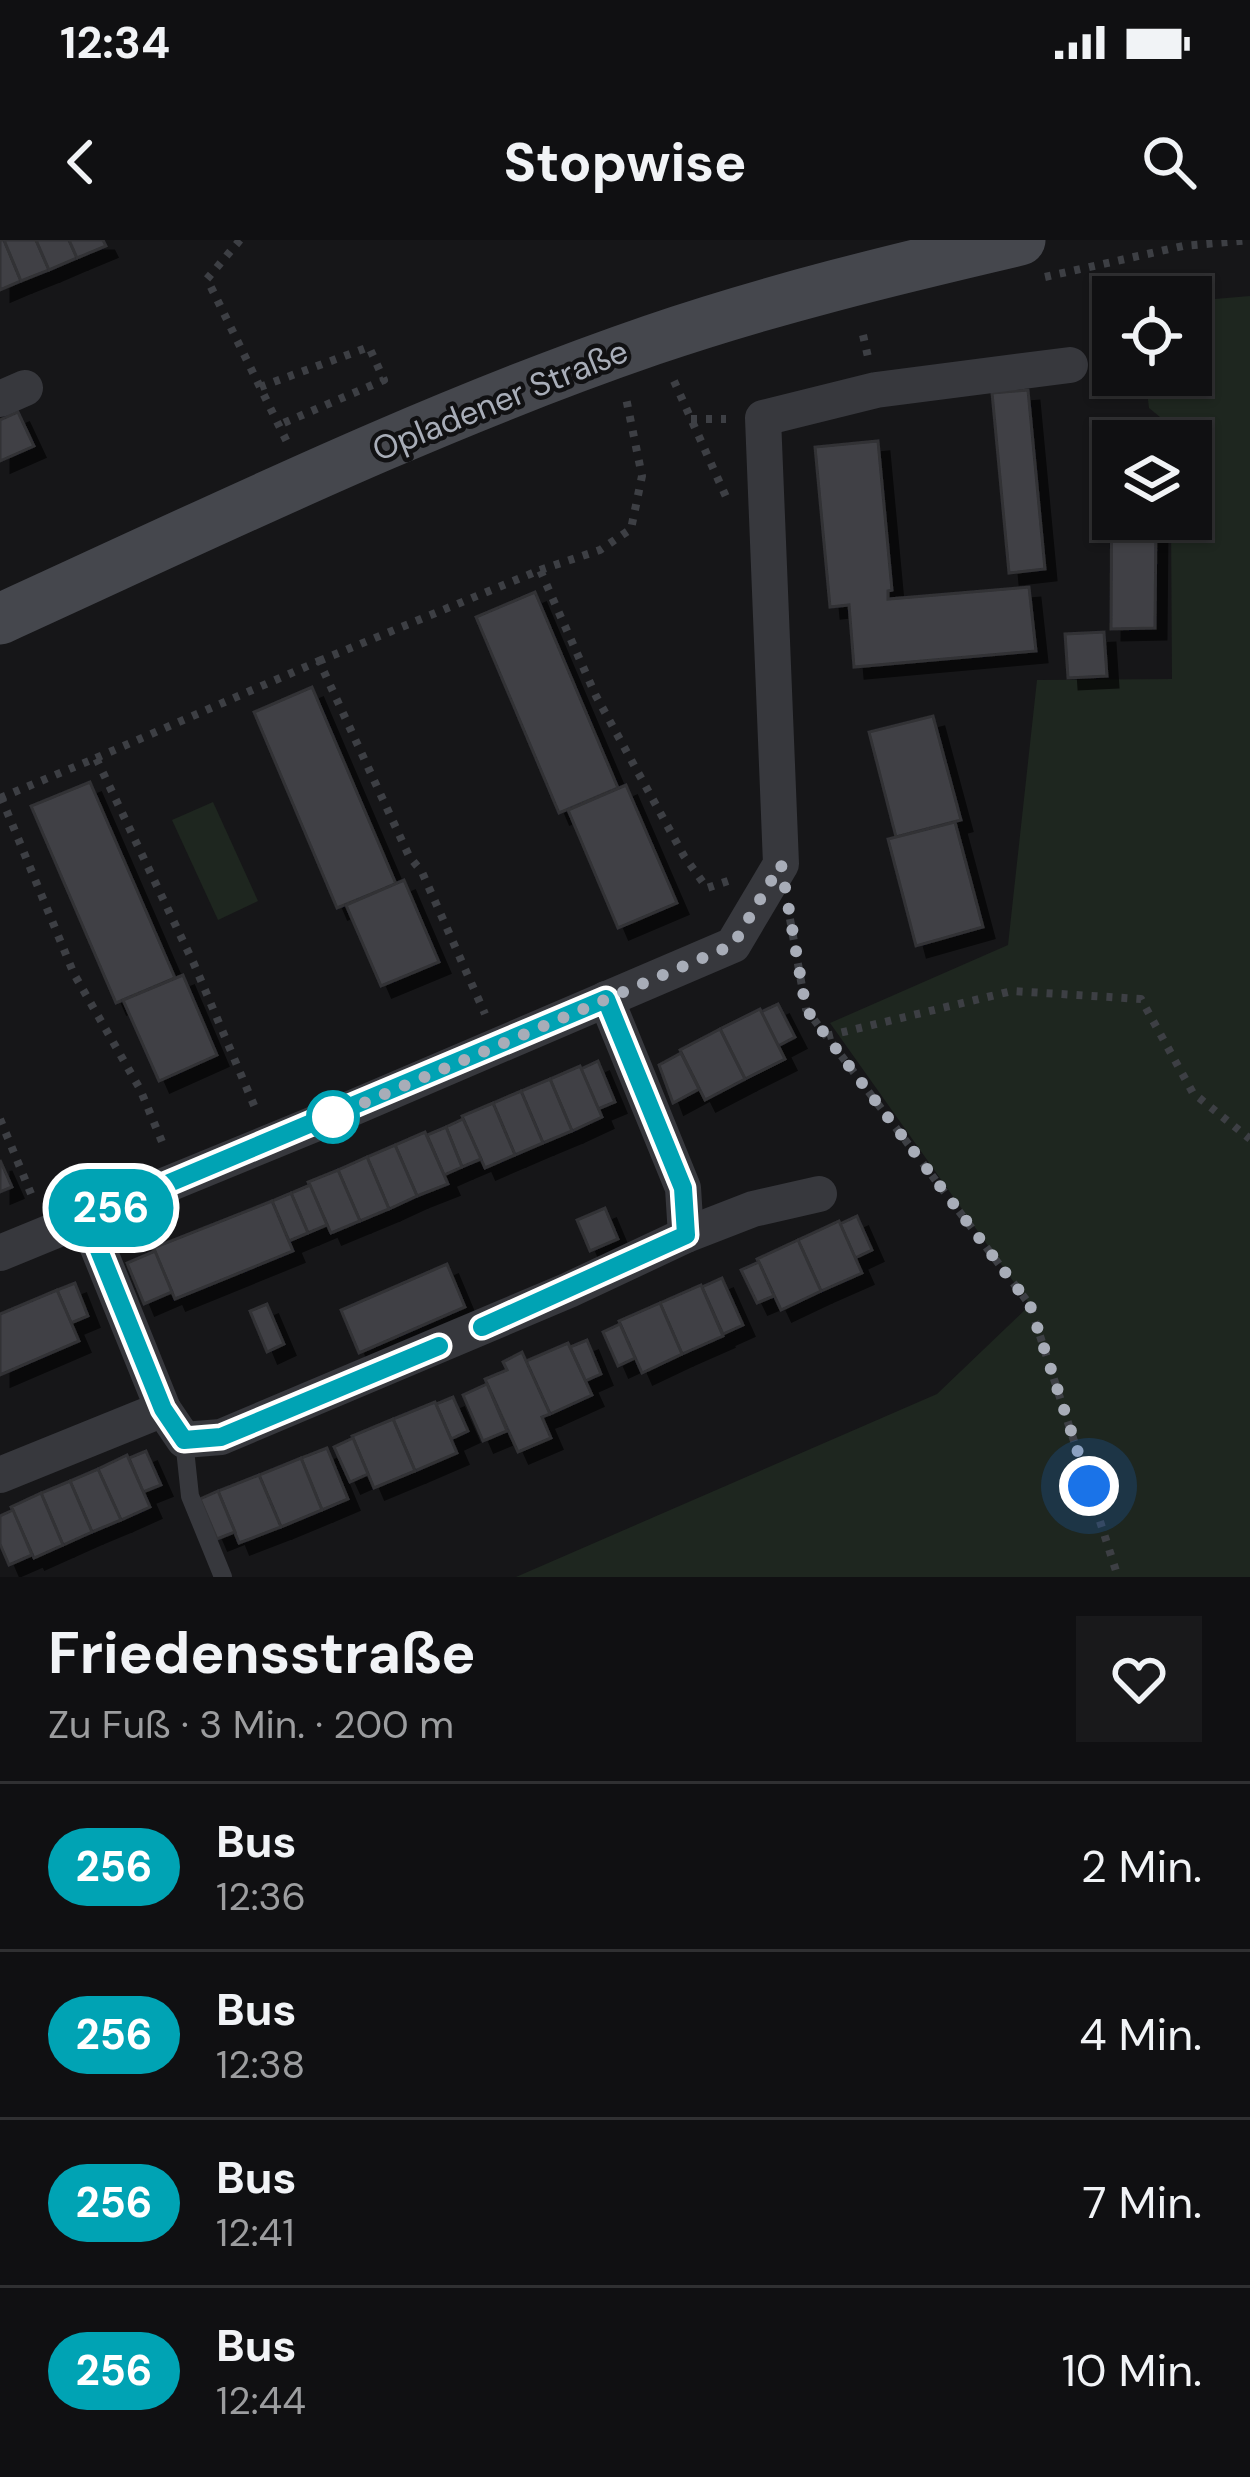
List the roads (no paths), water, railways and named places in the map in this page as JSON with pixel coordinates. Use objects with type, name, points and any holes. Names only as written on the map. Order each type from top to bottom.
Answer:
[{"type":"main road","name":"Opladener Straße","points":[[0,619],[331,468],[650,341],[753,307],[1024,261]]},
{"type":"street","points":[[0,1253],[733,945],[781,864],[763,418],[876,389],[1070,364]]},
{"type":"street","points":[[606,999],[683,1188],[686,1235]]},
{"type":"street","points":[[86,1218],[163,1409],[184,1440],[221,1437],[569,1290],[686,1235],[753,1210],[819,1194]]},
{"type":"street","points":[[0,1475],[163,1409]]},
{"type":"lane","points":[[184,1440],[190,1496],[223,1577]]}]
